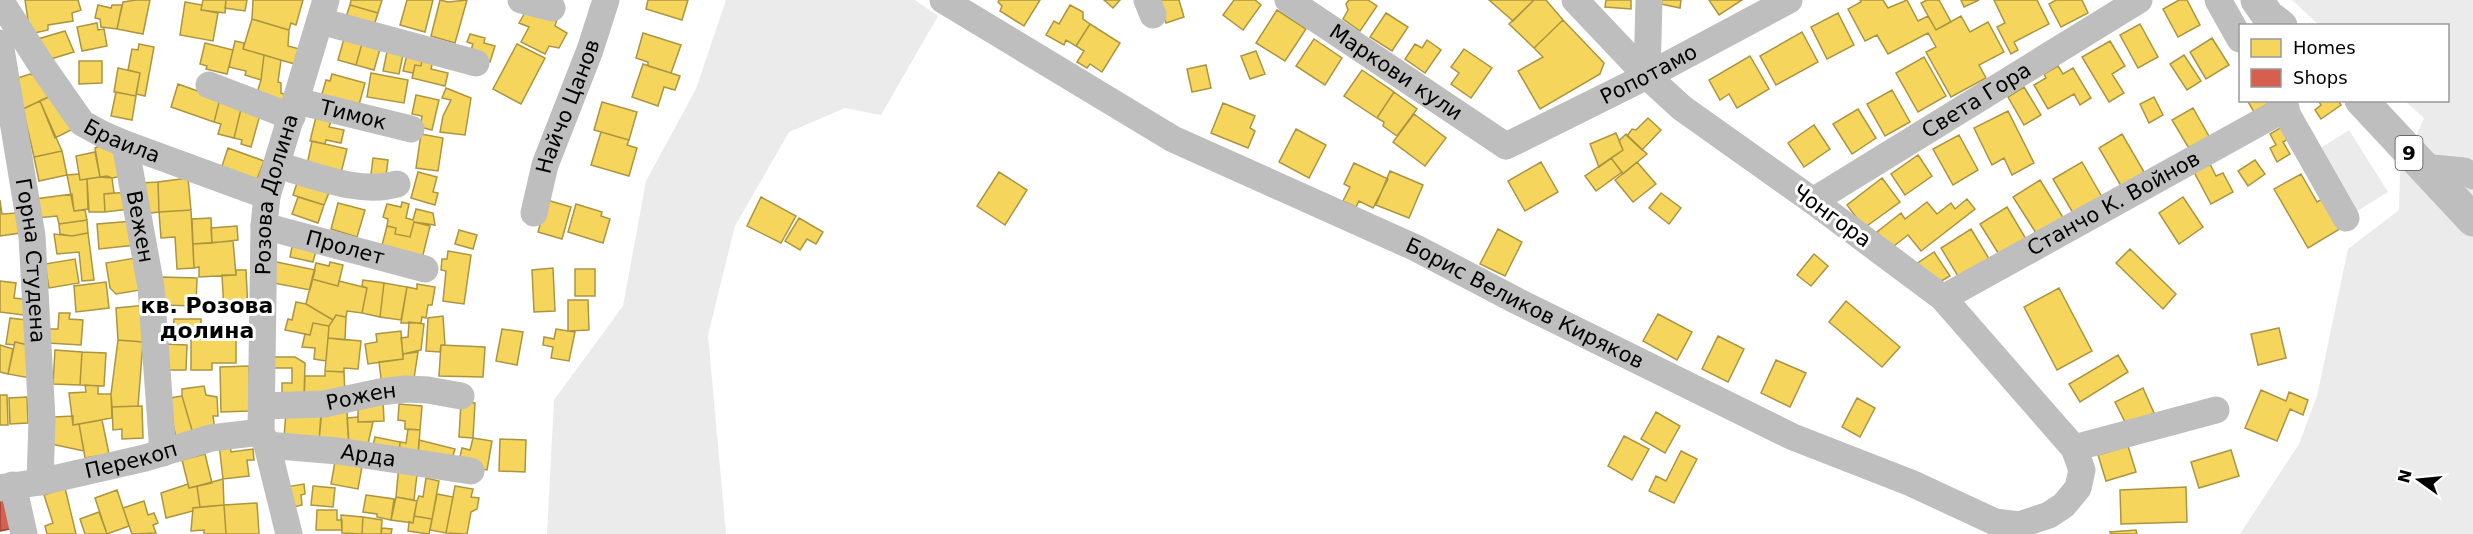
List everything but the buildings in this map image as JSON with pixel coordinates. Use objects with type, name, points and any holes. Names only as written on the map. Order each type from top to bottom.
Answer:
[{"type":"main road","points":[[2257,0],[2268,16],[2278,24]]},
{"type":"main road","name":"9","points":[[2363,102],[2473,220]]},
{"type":"street","name":"Браила","points":[[0,0],[82,123],[125,144],[267,196]]},
{"type":"street","points":[[521,0],[552,8]]},
{"type":"street","name":"Найчо Цанов","points":[[534,213],[545,165],[590,50],[606,0]]},
{"type":"street","name":"Борис Великов Киряков","points":[[943,0],[1173,140],[1416,248],[1517,301],[1793,437],[1911,483],[1995,522],[2019,525],[2049,515],[2064,505],[2078,488],[2082,470],[2074,448]]},
{"type":"street","name":"Маркови кули","points":[[1288,0],[1506,146]]},
{"type":"street","name":"Чонгора","points":[[1575,0],[1647,76],[1682,108],[1813,201],[1942,298],[2074,448]]},
{"type":"street","points":[[1647,76],[1649,0]]},
{"type":"street","name":"Ропотамо","points":[[1506,146],[1647,76],[1789,0]]},
{"type":"street","name":"Света Гора","points":[[1813,201],[2139,0]]},
{"type":"street","points":[[2218,0],[2239,36]]},
{"type":"street","points":[[323,10],[476,63]]},
{"type":"street","name":"Розова Долина","points":[[288,534],[264,439],[262,405],[264,226],[267,196],[323,10]]},
{"type":"street","name":"Горна Студена","points":[[0,43],[32,236],[42,419],[40,482]]},
{"type":"street","name":"Тимок","points":[[209,85],[294,109],[411,129]]},
{"type":"street","points":[[2282,104],[2346,218]]},
{"type":"street","name":"Станчо К. Войнов","points":[[1942,298],[2282,104]]},
{"type":"street","name":"Вежен","points":[[125,144],[151,287],[163,453]]},
{"type":"street","points":[[277,165],[344,183],[381,188],[397,184]]},
{"type":"street","points":[[2422,167],[2464,171],[2473,176]]},
{"type":"street","name":"Пролет","points":[[264,226],[425,269]]},
{"type":"street","name":"Рожен","points":[[262,405],[324,404],[405,389],[428,390],[461,396]]},
{"type":"street","points":[[2074,448],[2216,410]]},
{"type":"street","name":"Перекоп","points":[[6,486],[40,482],[163,453],[211,438],[264,439]]},
{"type":"street","name":"Арда","points":[[264,439],[471,471]]},
{"type":"street","points":[[6,486],[24,534]]},
{"type":"shaded area","points":[[726,0],[915,0],[938,16],[881,115],[845,108],[789,132],[735,226],[708,335],[726,534],[547,534],[554,400],[623,306],[646,181],[696,89]]},
{"type":"shaded area","points":[[2292,0],[2473,0],[2473,534],[2240,534],[2299,444],[2317,396],[2348,249],[2399,210],[2400,173],[2424,118],[2406,102],[2449,102],[2449,24],[2318,24]]},
{"type":"shaded area","points":[[2349,130],[2388,192],[2346,218],[2311,154]]},
{"type":"district","name":"кв. Розова долина","points":[[207,318]]}]
